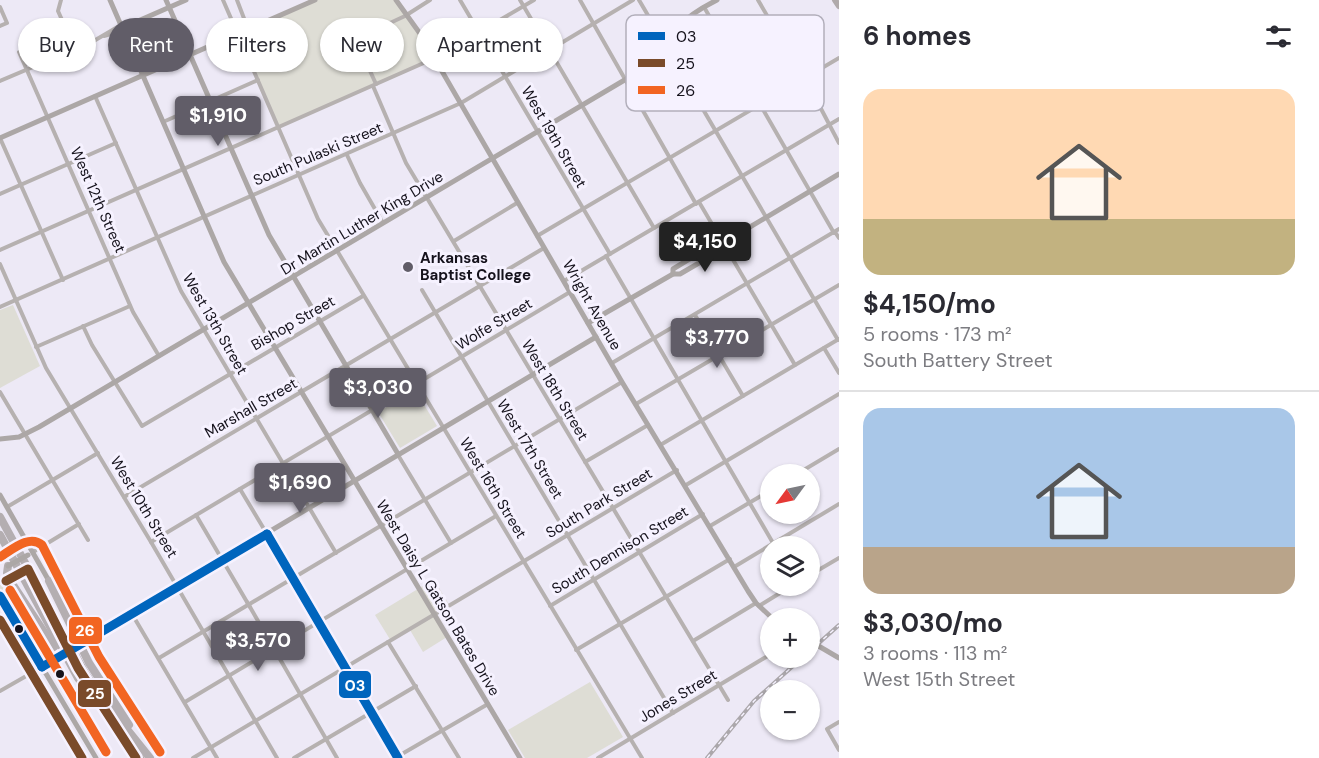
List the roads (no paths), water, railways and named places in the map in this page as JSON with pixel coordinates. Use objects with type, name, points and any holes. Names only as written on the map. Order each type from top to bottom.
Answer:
[{"type":"highway","points":[[0,517],[80,666],[145,756]]},
{"type":"highway","points":[[0,535],[61,649],[96,704]]},
{"type":"highway","points":[[8,566],[9,579],[75,681],[145,756]]},
{"type":"highway","points":[[0,573],[9,579]]},
{"type":"highway","points":[[49,581],[84,655],[145,756]]},
{"type":"main road","points":[[836,0],[839,6]]},
{"type":"street","name":"West Daisy L Gatson Bates Drive","points":[[110,0],[118,18]]},
{"type":"street","points":[[166,0],[173,18]]},
{"type":"street","points":[[146,18],[186,0]]},
{"type":"street","name":"West 16th Street","points":[[223,0],[231,18]]},
{"type":"street","points":[[237,0],[244,18]]},
{"type":"street","points":[[274,18],[315,0]]},
{"type":"street","name":"Wright Avenue","points":[[396,0],[416,27]]},
{"type":"street","points":[[408,14],[430,0]]},
{"type":"street","name":"West 19th Street","points":[[460,0],[471,18]]},
{"type":"street","points":[[519,0],[530,18]]},
{"type":"street","points":[[503,18],[534,0]]},
{"type":"street","points":[[580,0],[626,80]]},
{"type":"street","name":"South Pulaski Street","points":[[563,43],[633,0]]},
{"type":"street","points":[[639,0],[648,15]]},
{"type":"street","name":"Dr Martin Luther King Drive","points":[[692,15],[717,0]]},
{"type":"street","points":[[758,0],[767,15]]},
{"type":"street","points":[[60,1],[58,11],[61,18]]},
{"type":"street","points":[[0,7],[7,23],[0,26]]},
{"type":"street","points":[[704,7],[708,15]]},
{"type":"street","name":"West 18th Street","points":[[408,14],[360,38],[358,42],[406,163],[728,700]]},
{"type":"street","points":[[824,67],[839,58]]},
{"type":"street","points":[[194,64],[268,235],[452,543]]},
{"type":"street","points":[[0,250],[416,66]]},
{"type":"street","points":[[0,81],[22,72]]},
{"type":"street","name":"West 12th Street","points":[[28,72],[130,306],[159,356]]},
{"type":"street","name":"West Daisy L Gatson Bates Drive","points":[[141,72],[224,262],[520,758]]},
{"type":"street","points":[[63,280],[0,138],[149,72]]},
{"type":"street","name":"West 16th Street","points":[[254,72],[314,211],[337,252],[642,758]]},
{"type":"street","name":"Wright Avenue","points":[[443,72],[622,382],[761,608]]},
{"type":"street","name":"West 19th Street","points":[[503,72],[769,536]]},
{"type":"street","name":"South Pulaski Street","points":[[0,307],[394,134],[461,103],[512,72]]},
{"type":"street","points":[[562,72],[654,228]]},
{"type":"street","points":[[163,122],[258,80]]},
{"type":"street","name":"Dr Martin Luther King Drive","points":[[0,439],[26,434],[626,80]]},
{"type":"street","name":"West 13th Street","points":[[95,96],[177,283],[336,552]]},
{"type":"street","points":[[643,111],[795,365]]},
{"type":"street","points":[[662,444],[839,340],[702,111]]},
{"type":"street","points":[[537,236],[749,111]]},
{"type":"street","points":[[762,111],[839,238]]},
{"type":"street","points":[[822,111],[839,143]]},
{"type":"street","points":[[564,281],[839,119]]},
{"type":"street","points":[[0,194],[116,143]]},
{"type":"street","points":[[347,155],[383,224]]},
{"type":"street","points":[[588,323],[673,274],[673,269],[719,241],[723,243],[839,174]]},
{"type":"street","points":[[454,242],[517,203]]},
{"type":"street","points":[[612,363],[836,231]]},
{"type":"street","name":"Marshall Street","points":[[124,497],[544,248]]},
{"type":"street","name":"West 10th Street","points":[[0,264],[36,347],[277,758]]},
{"type":"street","points":[[636,404],[839,285]]},
{"type":"street","name":"West 17th Street","points":[[422,290],[673,713]]},
{"type":"street","name":"Wolfe Street","points":[[151,542],[570,292]]},
{"type":"street","name":"Bishop Street","points":[[115,382],[142,426],[363,296]]},
{"type":"street","points":[[36,347],[130,306]]},
{"type":"street","points":[[695,315],[743,396]]},
{"type":"street","points":[[83,326],[115,382]]},
{"type":"street","points":[[0,691],[596,336]]},
{"type":"street","points":[[824,348],[839,373]]},
{"type":"street","points":[[159,658],[622,382]]},
{"type":"street","points":[[0,392],[88,540]]},
{"type":"street","points":[[686,485],[839,394]]},
{"type":"street","points":[[585,462],[648,425]]},
{"type":"street","points":[[814,464],[839,449]]},
{"type":"street","points":[[7,507],[98,453]]},
{"type":"street","name":"South Park Street","points":[[193,758],[677,470]]},
{"type":"street","points":[[240,489],[397,758],[488,704]]},
{"type":"street","points":[[0,495],[31,553],[49,581],[57,588],[86,641]]},
{"type":"street","name":"South Dennison Street","points":[[710,526],[760,496]]},
{"type":"street","points":[[785,536],[839,504]]},
{"type":"street","name":"South Dennison Street","points":[[550,606],[703,514]]},
{"type":"street","points":[[196,515],[337,758]]},
{"type":"street","points":[[185,702],[274,651],[320,623],[322,619],[496,516]]},
{"type":"street","points":[[0,573],[79,524]]},
{"type":"street","points":[[734,567],[760,551]]},
{"type":"street","points":[[820,569],[839,558]]},
{"type":"street","points":[[576,650],[730,559]]},
{"type":"street","points":[[0,596],[96,758]]},
{"type":"street","points":[[693,641],[774,596]]},
{"type":"street","points":[[132,614],[217,758]]},
{"type":"street","points":[[0,632],[15,622]]},
{"type":"street","points":[[388,642],[459,758]]},
{"type":"street","points":[[820,647],[839,658]]},
{"type":"street","name":"Jones Street","points":[[598,758],[760,661]]},
{"type":"street","points":[[294,758],[416,686]]},
{"type":"street","points":[[839,722],[827,729],[839,750]]},
{"type":"railway","points":[[820,642],[839,625]]},
{"type":"railway","points":[[707,758],[754,701],[791,668]]},
{"type":"place","name":"Arkansas Baptist College","points":[[408,267]]}]
